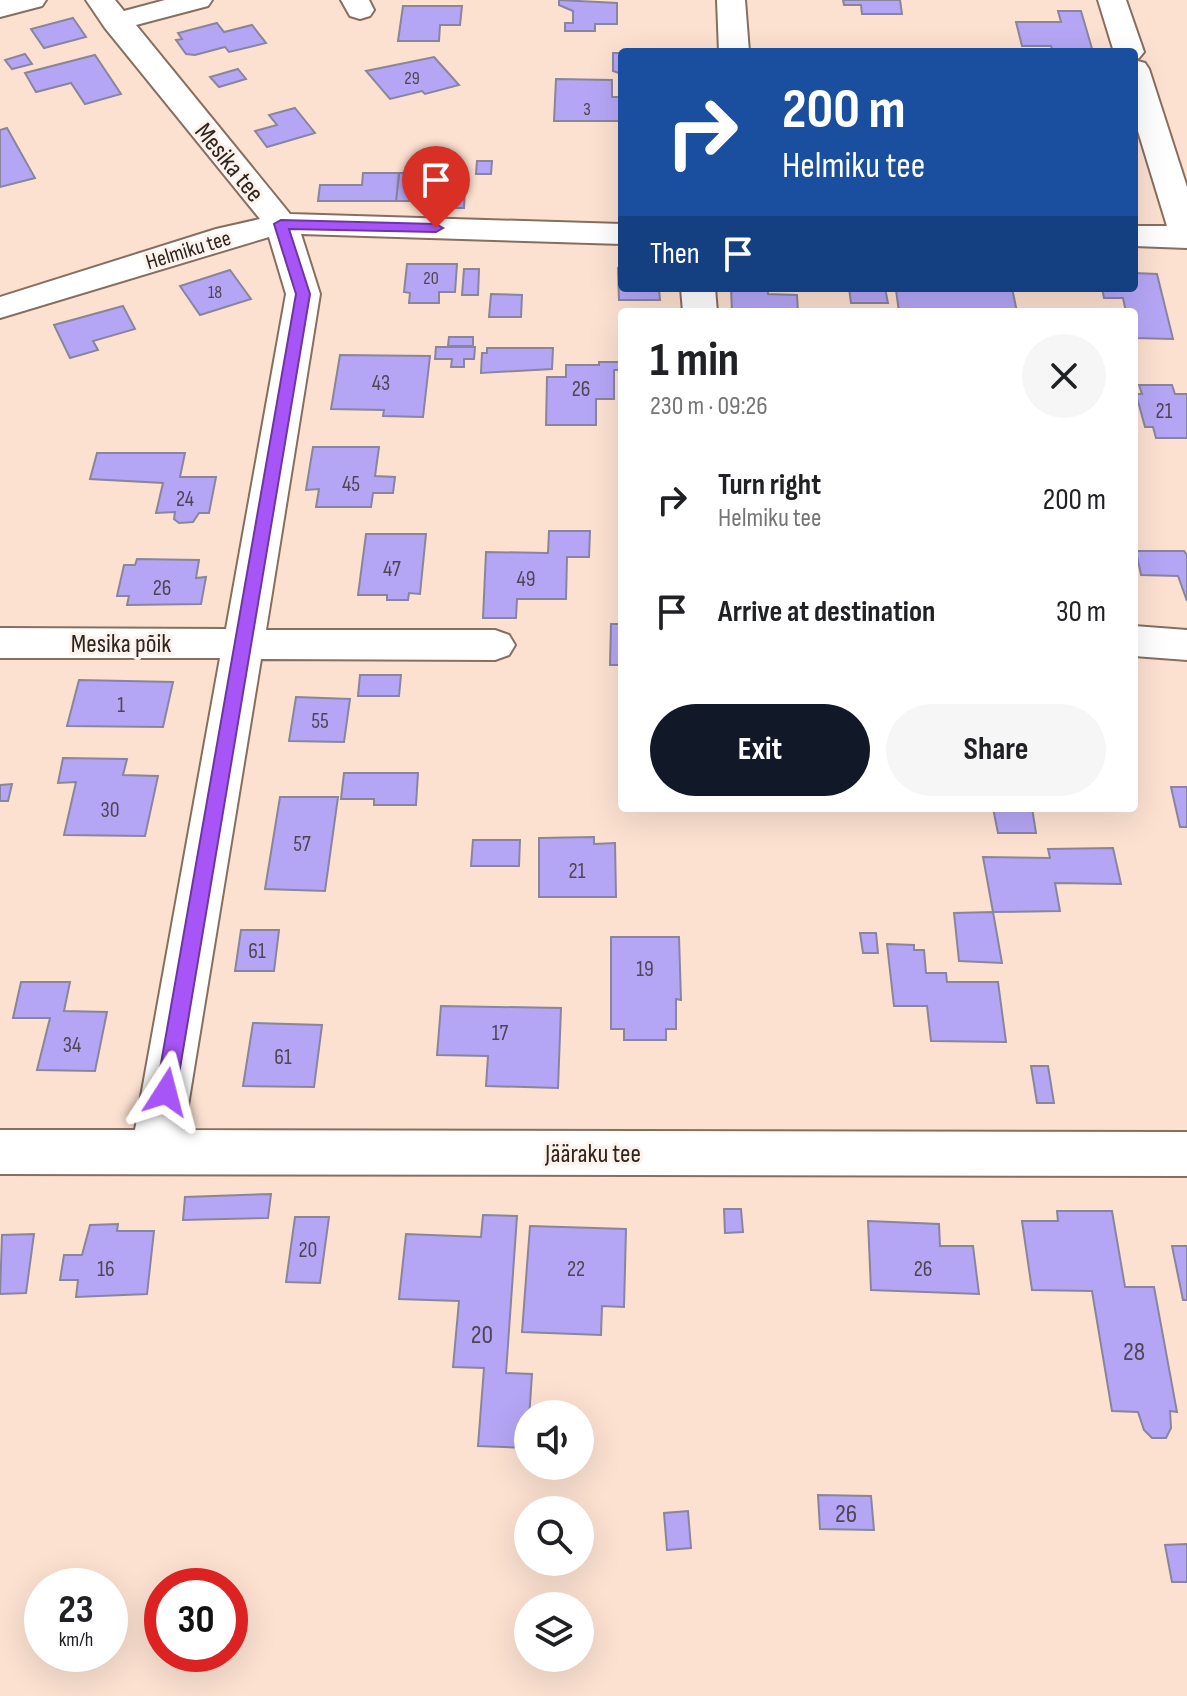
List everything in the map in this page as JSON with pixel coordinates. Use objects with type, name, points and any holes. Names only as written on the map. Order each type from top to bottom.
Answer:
[{"type":"street","points":[[0,8],[32,0]]},
{"type":"street","points":[[107,11],[198,0]]},
{"type":"street","points":[[731,0],[734,48]]},
{"type":"street","points":[[1112,0],[1128,48]]},
{"type":"street","name":"Mesika tee","points":[[107,11],[281,224],[303,294],[156,1152]]},
{"type":"street","points":[[1138,82],[1187,237],[1138,236]]},
{"type":"street","name":"Helmiku tee","points":[[0,308],[228,236],[281,224],[618,234]]},
{"type":"street","points":[[1138,641],[1187,645]]},
{"type":"street","name":"Mesika põik","points":[[0,643],[495,645]]},
{"type":"street","name":"Jääraku tee","points":[[0,1152],[1187,1154]]},
{"type":"building","points":[[559,0],[617,3],[617,24],[595,24],[595,31],[565,31],[565,23],[573,23],[573,11],[559,5]]},
{"type":"building","points":[[843,0],[900,0],[902,14],[862,14],[861,5],[844,5]]},
{"type":"building","points":[[403,6],[462,6],[460,25],[440,25],[439,41],[398,41]]},
{"type":"building","points":[[1058,11],[1081,11],[1092,48],[1022,46],[1016,22],[1061,22]]},
{"type":"building","points":[[73,18],[86,37],[44,48],[31,29]]},
{"type":"building","points":[[217,23],[224,32],[252,25],[266,43],[229,52],[225,47],[195,55],[186,54],[176,40],[182,39],[178,33]]},
{"type":"building","points":[[613,53],[618,53],[618,73],[613,71]]},
{"type":"building","points":[[25,54],[32,64],[12,69],[5,60]]},
{"type":"building","points":[[95,55],[121,94],[85,104],[71,83],[36,92],[25,73]]},
{"type":"building","points":[[434,57],[459,85],[390,99],[366,71]]},
{"type":"building","points":[[238,69],[246,79],[219,87],[210,77]]},
{"type":"building","points":[[556,79],[612,80],[612,97],[618,97],[618,121],[554,121]]},
{"type":"building","points":[[295,108],[315,133],[267,147],[255,131],[277,125],[269,115]]},
{"type":"building","points":[[7,128],[35,178],[0,187],[0,130]]},
{"type":"building","points":[[477,161],[492,161],[491,174],[476,174]]},
{"type":"building","points":[[433,168],[466,168],[464,208],[439,208],[440,201],[396,201],[399,173],[433,173]]},
{"type":"building","points":[[363,173],[399,173],[396,201],[318,201],[320,185],[362,185]]},
{"type":"building","points":[[407,264],[457,264],[455,292],[439,292],[439,303],[409,303],[410,293],[404,292]]},
{"type":"building","points":[[464,269],[479,269],[478,295],[462,295]]},
{"type":"building","points":[[230,270],[251,299],[200,315],[180,286]]},
{"type":"building","points":[[1138,273],[1157,274],[1173,339],[1138,338],[1138,308],[1125,308],[1123,298],[1104,298],[1103,292],[1138,292]]},
{"type":"building","points":[[619,292],[659,292],[660,300],[619,300]]},
{"type":"building","points":[[731,292],[797,295],[798,308],[732,308]]},
{"type":"building","points":[[850,292],[886,292],[888,303],[851,303]]},
{"type":"building","points":[[896,292],[1013,292],[1016,308],[898,308]]},
{"type":"building","points":[[491,294],[522,295],[521,317],[489,317]]},
{"type":"building","points":[[123,306],[135,329],[93,341],[98,350],[70,358],[54,325]]},
{"type":"building","points":[[449,337],[473,337],[473,346],[448,346]]},
{"type":"building","points":[[436,347],[475,347],[474,359],[464,359],[464,367],[451,367],[452,359],[435,359]]},
{"type":"building","points":[[487,348],[553,348],[552,369],[481,373],[482,353],[487,353]]},
{"type":"building","points":[[340,355],[430,356],[423,417],[383,416],[384,410],[331,409]]},
{"type":"building","points":[[599,362],[618,362],[618,370],[614,370],[614,399],[596,399],[596,425],[546,425],[547,377],[566,377],[566,365],[599,365]]},
{"type":"building","points":[[1139,385],[1172,385],[1175,394],[1187,394],[1187,438],[1156,438],[1153,427],[1145,427],[1138,401],[1138,394],[1142,394]]},
{"type":"building","points":[[313,447],[379,447],[375,476],[395,477],[393,493],[373,493],[371,507],[316,507],[319,489],[306,490]]},
{"type":"building","points":[[97,453],[185,453],[180,477],[216,477],[209,513],[199,513],[193,522],[179,523],[174,519],[175,512],[156,513],[163,483],[90,479]]},
{"type":"building","points":[[549,531],[590,531],[589,557],[567,557],[566,599],[517,599],[516,618],[483,618],[486,552],[548,553]]},
{"type":"building","points":[[366,534],[426,534],[420,594],[409,593],[408,600],[387,600],[387,595],[358,595]]},
{"type":"building","points":[[1138,551],[1184,551],[1187,555],[1187,601],[1178,576],[1141,575]]},
{"type":"building","points":[[137,559],[199,560],[196,578],[206,577],[201,604],[127,605],[129,596],[117,596],[124,565],[135,565]]},
{"type":"building","points":[[611,624],[618,624],[618,665],[610,665]]},
{"type":"building","points":[[360,675],[401,675],[399,696],[358,696]]},
{"type":"building","points":[[79,680],[173,682],[163,727],[67,726]]},
{"type":"building","points":[[296,697],[350,699],[344,742],[289,741]]},
{"type":"building","points":[[63,758],[127,759],[123,775],[158,776],[145,836],[64,835],[76,782],[58,783]]},
{"type":"building","points":[[344,773],[418,773],[416,805],[374,805],[374,799],[341,799]]},
{"type":"building","points":[[12,784],[8,801],[0,801],[0,785]]},
{"type":"building","points":[[1171,787],[1187,787],[1187,827],[1180,827]]},
{"type":"building","points":[[280,797],[338,797],[325,891],[265,889]]},
{"type":"building","points":[[994,812],[1033,812],[1036,833],[998,833]]},
{"type":"building","points":[[594,837],[594,844],[615,843],[616,897],[539,897],[539,838]]},
{"type":"building","points":[[473,840],[520,840],[519,866],[471,866]]},
{"type":"building","points":[[1113,848],[1121,884],[1055,883],[1060,911],[993,912],[983,857],[1050,858],[1048,849]]},
{"type":"building","points":[[993,912],[1002,963],[959,961],[954,913]]},
{"type":"building","points":[[241,930],[279,930],[274,971],[235,971]]},
{"type":"building","points":[[860,933],[876,933],[878,953],[863,953]]},
{"type":"building","points":[[611,937],[679,937],[681,1000],[676,999],[676,1029],[666,1029],[666,1040],[624,1040],[624,1029],[611,1029]]},
{"type":"building","points":[[887,944],[914,945],[914,950],[924,950],[926,973],[946,973],[947,982],[998,982],[1006,1042],[931,1041],[927,1006],[894,1006]]},
{"type":"building","points":[[21,982],[70,982],[64,1011],[107,1012],[95,1071],[37,1070],[50,1018],[13,1018]]},
{"type":"building","points":[[441,1006],[561,1008],[558,1088],[486,1086],[488,1056],[437,1055]]},
{"type":"building","points":[[253,1023],[322,1025],[314,1087],[243,1086]]},
{"type":"building","points":[[1031,1066],[1048,1066],[1054,1103],[1037,1103]]},
{"type":"building","points":[[271,1194],[268,1218],[183,1220],[185,1197]]},
{"type":"building","points":[[724,1209],[741,1209],[743,1232],[725,1233]]},
{"type":"building","points":[[1057,1211],[1112,1211],[1125,1287],[1154,1287],[1177,1412],[1170,1411],[1171,1428],[1166,1438],[1152,1438],[1144,1430],[1138,1412],[1112,1411],[1092,1291],[1032,1290],[1022,1221],[1058,1221]]},
{"type":"building","points":[[483,1215],[517,1216],[506,1373],[532,1374],[530,1400],[514,1400],[514,1447],[478,1446],[484,1368],[453,1367],[459,1301],[399,1299],[406,1234],[481,1237]]},
{"type":"building","points":[[295,1217],[329,1217],[320,1283],[286,1282]]},
{"type":"building","points":[[868,1221],[939,1224],[940,1246],[973,1246],[979,1294],[871,1290]]},
{"type":"building","points":[[118,1224],[117,1231],[154,1231],[147,1294],[76,1297],[78,1280],[60,1280],[64,1255],[82,1255],[90,1225]]},
{"type":"building","points":[[530,1226],[626,1229],[624,1307],[602,1306],[601,1335],[522,1332]]},
{"type":"building","points":[[34,1234],[26,1293],[0,1294],[2,1235]]},
{"type":"building","points":[[1172,1246],[1187,1246],[1187,1300],[1183,1300]]},
{"type":"building","points":[[818,1495],[871,1496],[874,1530],[820,1529]]},
{"type":"building","points":[[688,1511],[691,1548],[667,1550],[664,1513]]},
{"type":"building","points":[[1187,1544],[1187,1582],[1172,1582],[1165,1545]]},
{"type":"route","points":[[166,1092],[303,294],[281,224],[436,228]]}]
